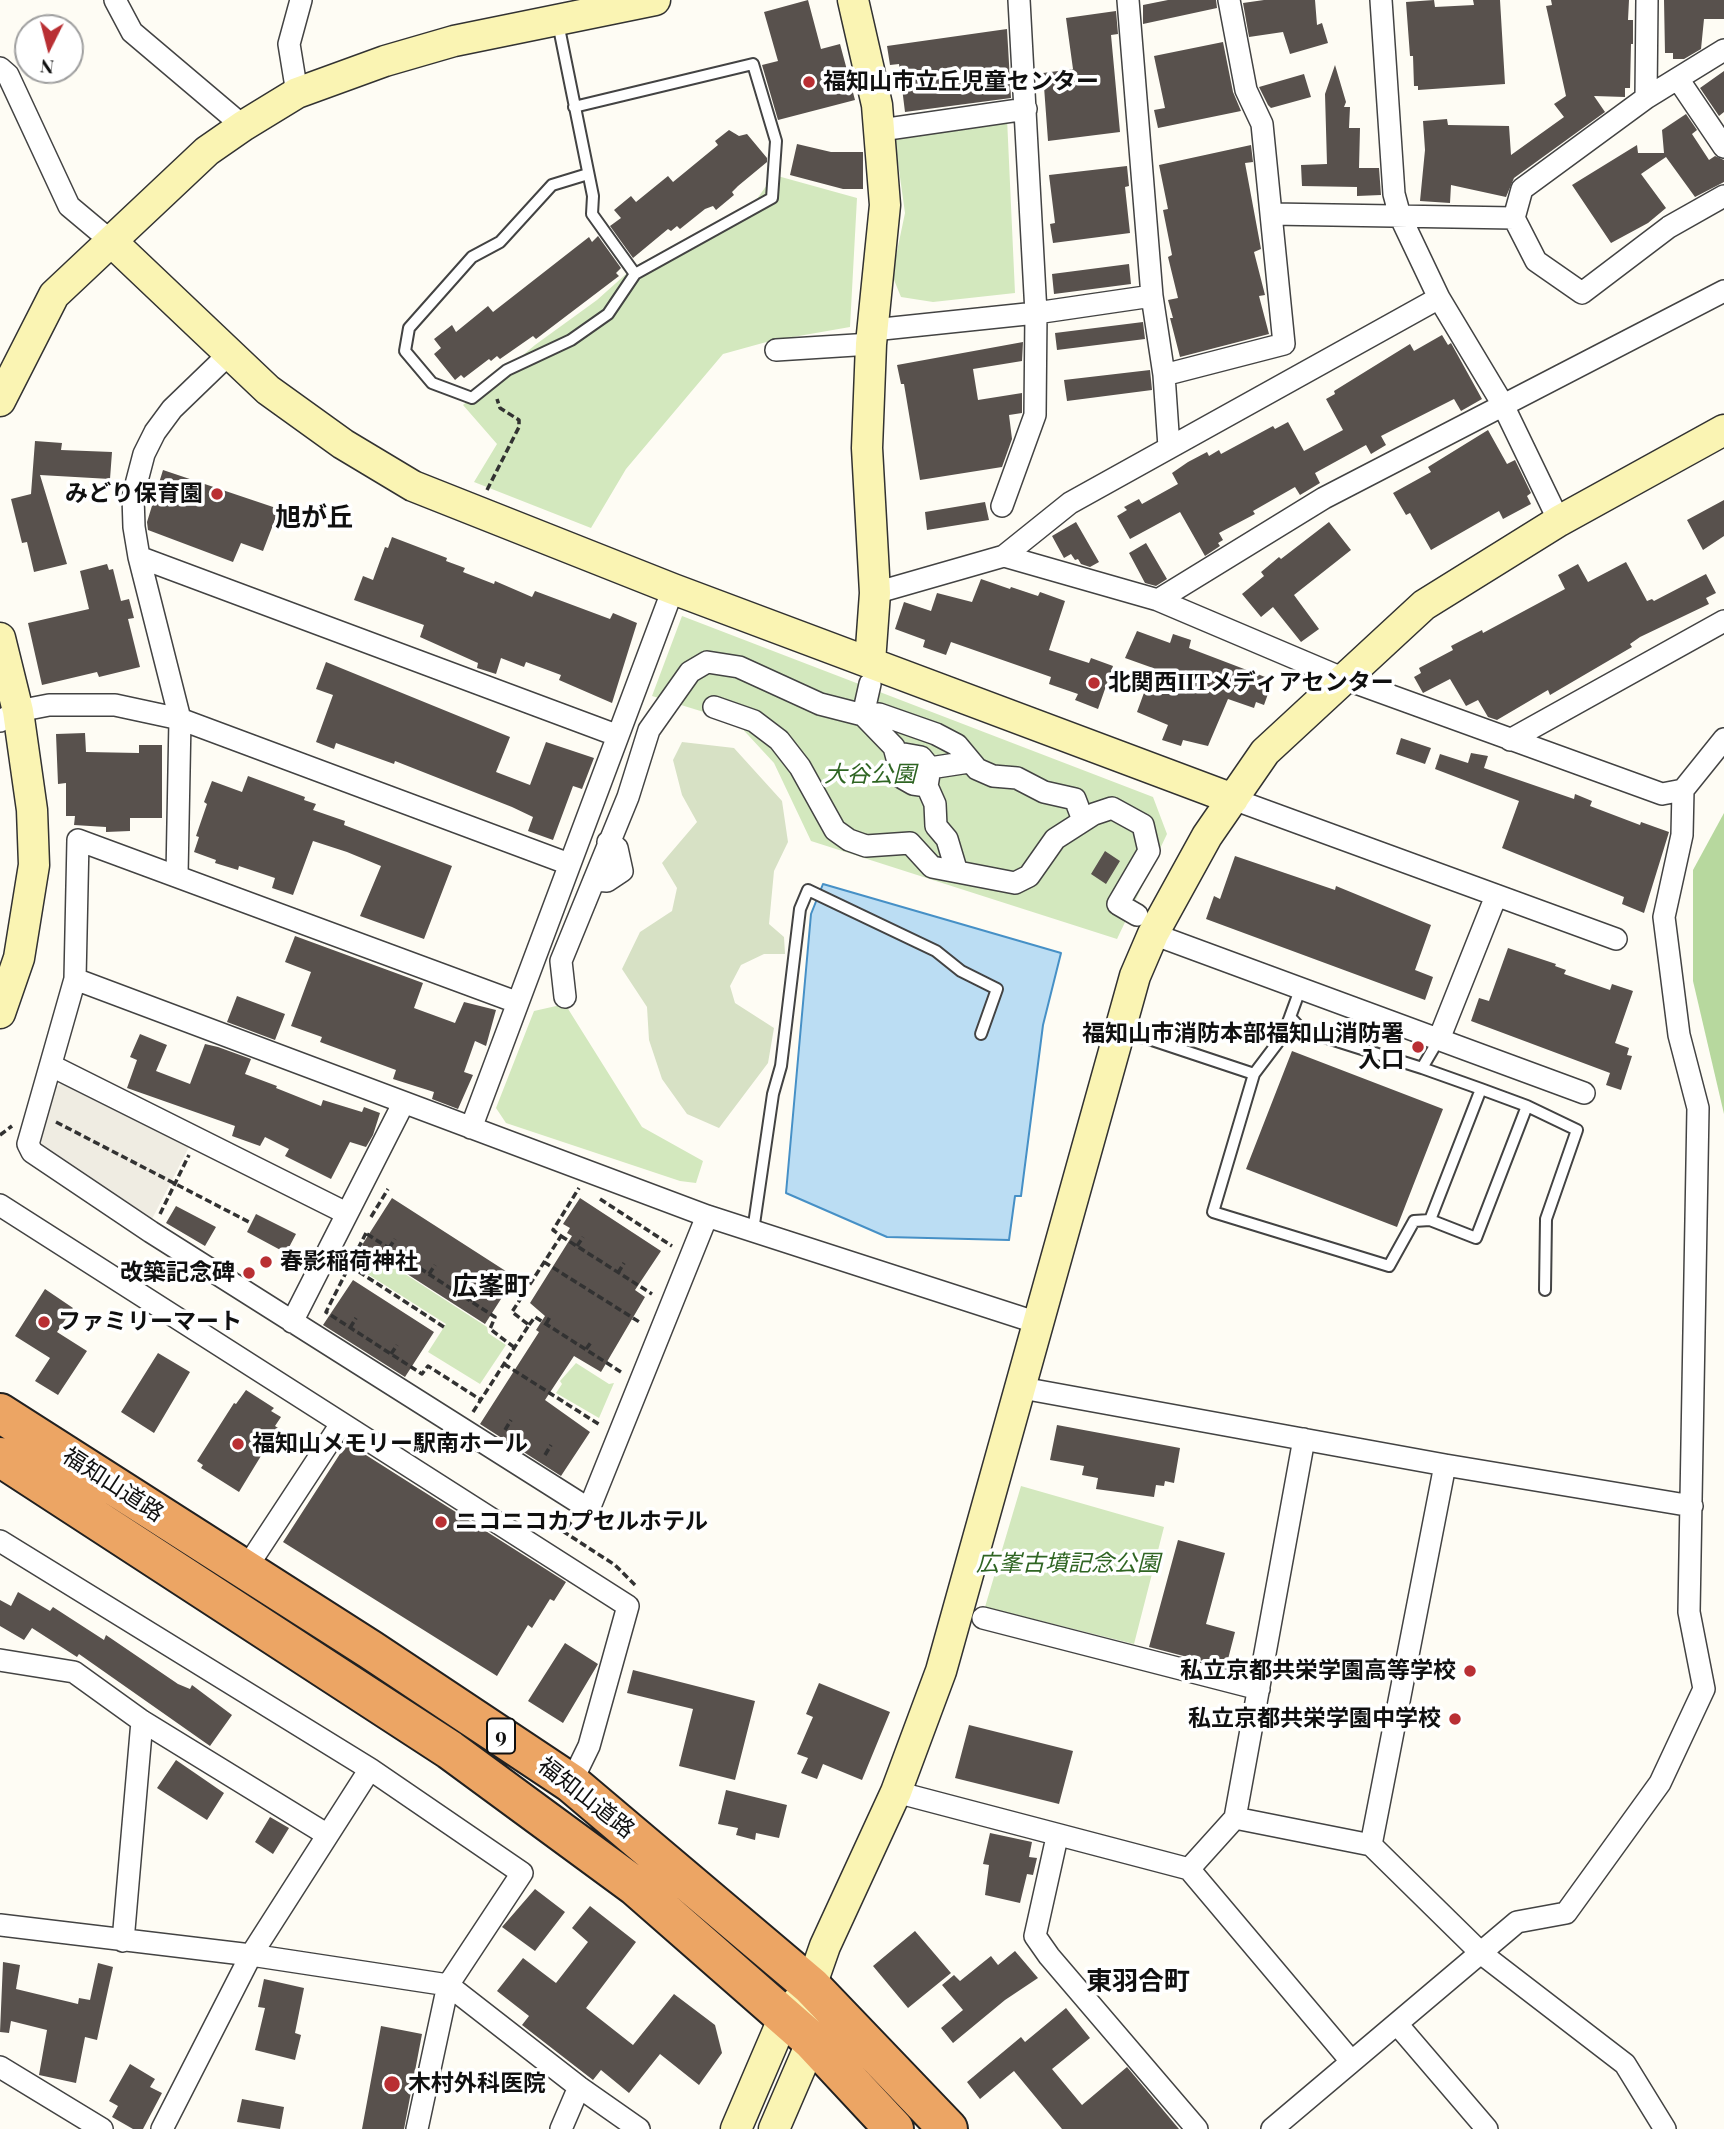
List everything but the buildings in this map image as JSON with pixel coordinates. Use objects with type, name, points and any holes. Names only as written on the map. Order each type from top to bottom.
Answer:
[{"type":"highway","name":"福知山道路","points":[[0,1413],[571,1783],[811,1986],[948,2129]]},
{"type":"highway","name":"福知山道路","points":[[0,1457],[450,1751],[635,1886],[798,2029],[894,2129]]},
{"type":"street","points":[[114,0],[132,32],[243,126]]},
{"type":"street","points":[[297,93],[289,44],[301,0]]},
{"type":"street","points":[[0,401],[8,362],[54,295],[207,151],[243,126],[297,93],[386,61],[454,41],[655,0]]},
{"type":"street","points":[[853,0],[881,130],[885,205],[872,337],[867,448],[875,593],[870,673],[863,715]]},
{"type":"street","points":[[1002,506],[1035,415],[1036,313],[1019,0]]},
{"type":"street","points":[[1128,0],[1152,296],[1164,375],[1169,447]]},
{"type":"street","points":[[1164,375],[1284,344],[1262,124],[1246,90],[1229,0]]},
{"type":"street","points":[[1381,0],[1394,194],[1400,216],[1439,298],[1502,403],[1559,521]]},
{"type":"street","points":[[1646,97],[1647,0]]},
{"type":"street","points":[[1724,50],[1646,97],[1522,189],[1514,218],[1536,261],[1582,293],[1669,227],[1724,196]]},
{"type":"street","points":[[0,68],[8,75],[69,206],[112,242],[268,390],[343,444],[413,486],[673,589],[870,673],[1233,799],[1616,939]]},
{"type":"street","points":[[1678,79],[1724,147]]},
{"type":"street","points":[[881,130],[1026,109]]},
{"type":"street","points":[[1272,214],[1514,218]]},
{"type":"street","points":[[1158,600],[1324,498],[1502,403],[1724,291]]},
{"type":"street","points":[[776,350],[1152,296]]},
{"type":"street","points":[[875,593],[1004,556],[1070,503],[1439,298]]},
{"type":"street","points":[[177,876],[180,719],[139,557],[133,496],[144,454],[155,432],[172,409],[229,354]]},
{"type":"street","points":[[774,2129],[798,2029],[825,1946],[896,1792],[941,1671],[1022,1388],[1144,925],[1265,752],[1424,605],[1559,521],[1724,430]]},
{"type":"street","points":[[1004,556],[1158,600],[1342,678],[1662,794],[1683,790]]},
{"type":"street","points":[[139,557],[616,735]]},
{"type":"street","points":[[471,1128],[616,735],[673,589]]},
{"type":"street","points":[[1510,740],[1724,621]]},
{"type":"street","points":[[0,638],[9,716],[32,810],[34,864],[19,958],[0,1013]]},
{"type":"street","points":[[565,997],[561,961],[608,842],[619,794],[649,730],[690,672],[707,662],[739,667],[820,704],[863,715],[879,714],[936,734],[957,746],[969,762],[993,776],[1017,778],[1044,792],[1075,799],[1083,820]]},
{"type":"street","points":[[9,716],[49,705],[115,705],[180,719],[569,863]]},
{"type":"street","points":[[715,707],[754,721],[779,740],[800,767],[835,830],[849,840],[866,846],[910,843],[932,867],[956,869],[987,879],[1015,883],[1030,876],[1055,839],[1083,820],[1112,808],[1143,825],[1149,851],[1118,904],[1144,925],[1584,1093]]},
{"type":"street","points":[[863,715],[894,747],[899,776],[913,784],[969,762]]},
{"type":"street","points":[[1281,2126],[1351,2061],[1517,1922],[1566,1913],[1660,1783],[1699,1706],[1704,1689],[1689,1612],[1698,1108],[1679,1035],[1664,917],[1682,835],[1683,790],[1724,740]]},
{"type":"street","points":[[928,777],[935,804],[936,827],[947,839],[956,869]]},
{"type":"street","points":[[918,853],[923,839],[936,827]]},
{"type":"street","points":[[516,1002],[78,840],[75,979],[28,1144],[32,1152],[151,1232],[589,1509],[707,1216]]},
{"type":"street","points":[[1439,1039],[1496,896]]},
{"type":"street","points":[[75,979],[707,1216],[1038,1323]]},
{"type":"street","points":[[52,1066],[346,1213]]},
{"type":"street","points":[[292,1322],[403,1104]]},
{"type":"street","points":[[0,1205],[628,1606],[589,1746],[571,1783]]},
{"type":"street","points":[[1022,1388],[1445,1465],[1692,1506]]},
{"type":"street","points":[[245,1570],[341,1423]]},
{"type":"street","points":[[1189,1869],[1235,1818],[1304,1438]]},
{"type":"street","points":[[1371,1844],[1445,1465]]},
{"type":"street","points":[[0,1541],[370,1769],[522,1873],[448,1984],[417,2129]]},
{"type":"street","points":[[983,1618],[1259,1689]]},
{"type":"street","points":[[0,1660],[74,1672],[142,1721],[326,1834]]},
{"type":"street","points":[[123,1941],[142,1721]]},
{"type":"street","points":[[162,2129],[251,1955],[370,1769]]},
{"type":"street","points":[[896,1792],[1057,1837],[1189,1869],[1351,2061]]},
{"type":"street","points":[[1235,1818],[1371,1844],[1482,1954],[1625,2064],[1665,2129]]},
{"type":"street","points":[[1057,1837],[1035,1936],[1049,1956],[1197,2129]]},
{"type":"street","points":[[0,1925],[251,1955],[448,1984],[579,2087],[639,2129]]},
{"type":"street","points":[[1397,2024],[1487,2129]]},
{"type":"street","points":[[736,2129],[798,2029]]},
{"type":"street","points":[[0,2067],[102,2129]]},
{"type":"street","points":[[561,2129],[579,2087]]},
{"type":"lane","points":[[557,20],[593,197],[592,214],[635,274]]},
{"type":"lane","points":[[574,107],[753,64],[776,141],[772,198],[635,274],[608,314],[571,340],[507,370],[472,398],[432,383],[405,351],[410,328],[472,257],[500,242],[552,185],[588,174]]},
{"type":"lane","points":[[753,1231],[773,1094],[782,1066],[800,909],[808,890],[936,951],[961,971],[997,989],[981,1034]]},
{"type":"lane","points":[[1301,986],[1282,1037],[1254,1074],[1213,1212],[1389,1266],[1414,1220],[1430,1220],[1476,1238],[1527,1106]]},
{"type":"lane","points":[[1290,1017],[1302,1030],[1422,1068],[1527,1106],[1577,1130],[1546,1219],[1545,1290]]},
{"type":"lane","points":[[1117,1033],[1146,1038],[1254,1074]]},
{"type":"lane","points":[[1422,1068],[1439,1039]]},
{"type":"lane","points":[[1430,1220],[1480,1089]]},
{"type":"path","points":[[476,511],[519,428],[519,419],[500,408],[496,400],[503,390]]},
{"type":"path","points":[[38,1113],[249,1222]]},
{"type":"path","points":[[151,1232],[198,1138]]},
{"type":"path","points":[[575,1167],[569,1177],[580,1187],[553,1230],[652,1294]]},
{"type":"path","points":[[369,1220],[388,1189]]},
{"type":"path","points":[[592,1194],[672,1245],[668,1257]]},
{"type":"path","points":[[481,1400],[428,1366],[422,1374],[326,1312],[364,1232],[495,1317],[489,1329],[514,1348]]},
{"type":"path","points":[[529,1325],[512,1312],[561,1236]]},
{"type":"path","points":[[577,1246],[583,1237]]},
{"type":"path","points":[[389,1248],[395,1239]]},
{"type":"path","points":[[544,1262],[641,1323]]},
{"type":"path","points":[[618,1273],[624,1263]]},
{"type":"path","points":[[429,1274],[435,1265]]},
{"type":"path","points":[[349,1266],[444,1327]]},
{"type":"path","points":[[649,1304],[655,1287]]},
{"type":"path","points":[[470,1301],[476,1292]]},
{"type":"path","points":[[636,1335],[645,1313]]},
{"type":"path","points":[[546,1324],[551,1315]]},
{"type":"path","points":[[462,1429],[536,1317],[621,1372]]},
{"type":"path","points":[[350,1328],[356,1318]]},
{"type":"path","points":[[586,1349],[592,1341]]},
{"type":"path","points":[[391,1354],[397,1345]]},
{"type":"path","points":[[616,1385],[626,1360]]},
{"type":"path","points":[[504,1364],[600,1425],[603,1416]]},
{"type":"path","points":[[474,1409],[485,1416]]},
{"type":"path","points":[[505,1430],[511,1420]]},
{"type":"path","points":[[495,1423],[515,1436]]},
{"type":"path","points":[[545,1455],[551,1445]]},
{"type":"path","points":[[535,1449],[556,1462]]},
{"type":"path","points":[[577,1513],[564,1532],[615,1565],[637,1587]]},
{"type":"green space","points":[[1007,118],[1015,293],[933,302],[901,297],[892,275],[905,213],[894,134]]},
{"type":"green space","points":[[774,175],[857,198],[850,327],[770,341],[723,354],[626,469],[591,528],[474,482],[497,444],[463,405],[535,345],[597,300],[635,266],[752,206]]},
{"type":"green space","name":"大谷公園","points":[[682,616],[1153,797],[1167,834],[1117,939],[811,841],[774,763],[736,722],[652,696]]},
{"type":"green space","points":[[682,742],[734,748],[782,801],[788,842],[774,871],[769,924],[784,937],[785,954],[764,954],[741,965],[730,986],[735,1003],[774,1028],[768,1063],[719,1128],[687,1114],[662,1079],[649,1040],[647,1007],[622,969],[640,932],[672,911],[677,888],[662,863],[697,822],[682,795],[673,760]]},
{"type":"green space","points":[[1724,813],[1724,1114],[1693,981],[1693,870]]},
{"type":"green space","points":[[565,1004],[642,1127],[703,1161],[696,1183],[680,1181],[506,1123],[496,1108],[534,1011]]},
{"type":"green space","points":[[368,1250],[487,1327],[488,1333],[506,1345],[480,1384],[428,1352],[446,1324],[358,1268]]},
{"type":"green space","points":[[576,1363],[609,1384],[614,1383],[599,1418],[556,1393],[562,1384],[560,1381]]},
{"type":"green space","name":"広峯古墳記念公園","points":[[1021,1486],[1164,1527],[1134,1644],[985,1607]]},
{"type":"shaded area","points":[[64,1082],[190,1145],[152,1219],[42,1148],[37,1138],[54,1088]]},
{"type":"water","points":[[823,884],[1061,953],[1043,1025],[1021,1196],[1015,1196],[1009,1240],[887,1237],[786,1193],[811,914]]},
{"type":"place","name":"福知山市立丘児童センター","points":[[809,82]]},
{"type":"place","name":"みどり保育園","points":[[217,494]]},
{"type":"place","name":"北関西IITメディアセンター","points":[[1094,683]]},
{"type":"place","name":"福知山市消防本部福知山消防署 入口","points":[[1418,1047]]},
{"type":"place","name":"春影稲荷神社","points":[[266,1262]]},
{"type":"place","name":"改築記念碑","points":[[249,1273]]},
{"type":"place","name":"ファミリーマート","points":[[44,1322]]},
{"type":"place","name":"福知山メモリー駅南ホール","points":[[238,1444]]},
{"type":"place","name":"ニコニコカプセルホテル","points":[[441,1522]]},
{"type":"place","name":"私立京都共栄学園高等学校","points":[[1470,1671]]},
{"type":"place","name":"私立京都共栄学園中学校","points":[[1455,1719]]},
{"type":"place","name":"木村外科医院","points":[[392,2084]]},
{"type":"district","name":"旭が丘","points":[[314,518]]},
{"type":"district","name":"広峯町","points":[[491,1287]]},
{"type":"district","name":"東羽合町","points":[[1138,1982]]}]
